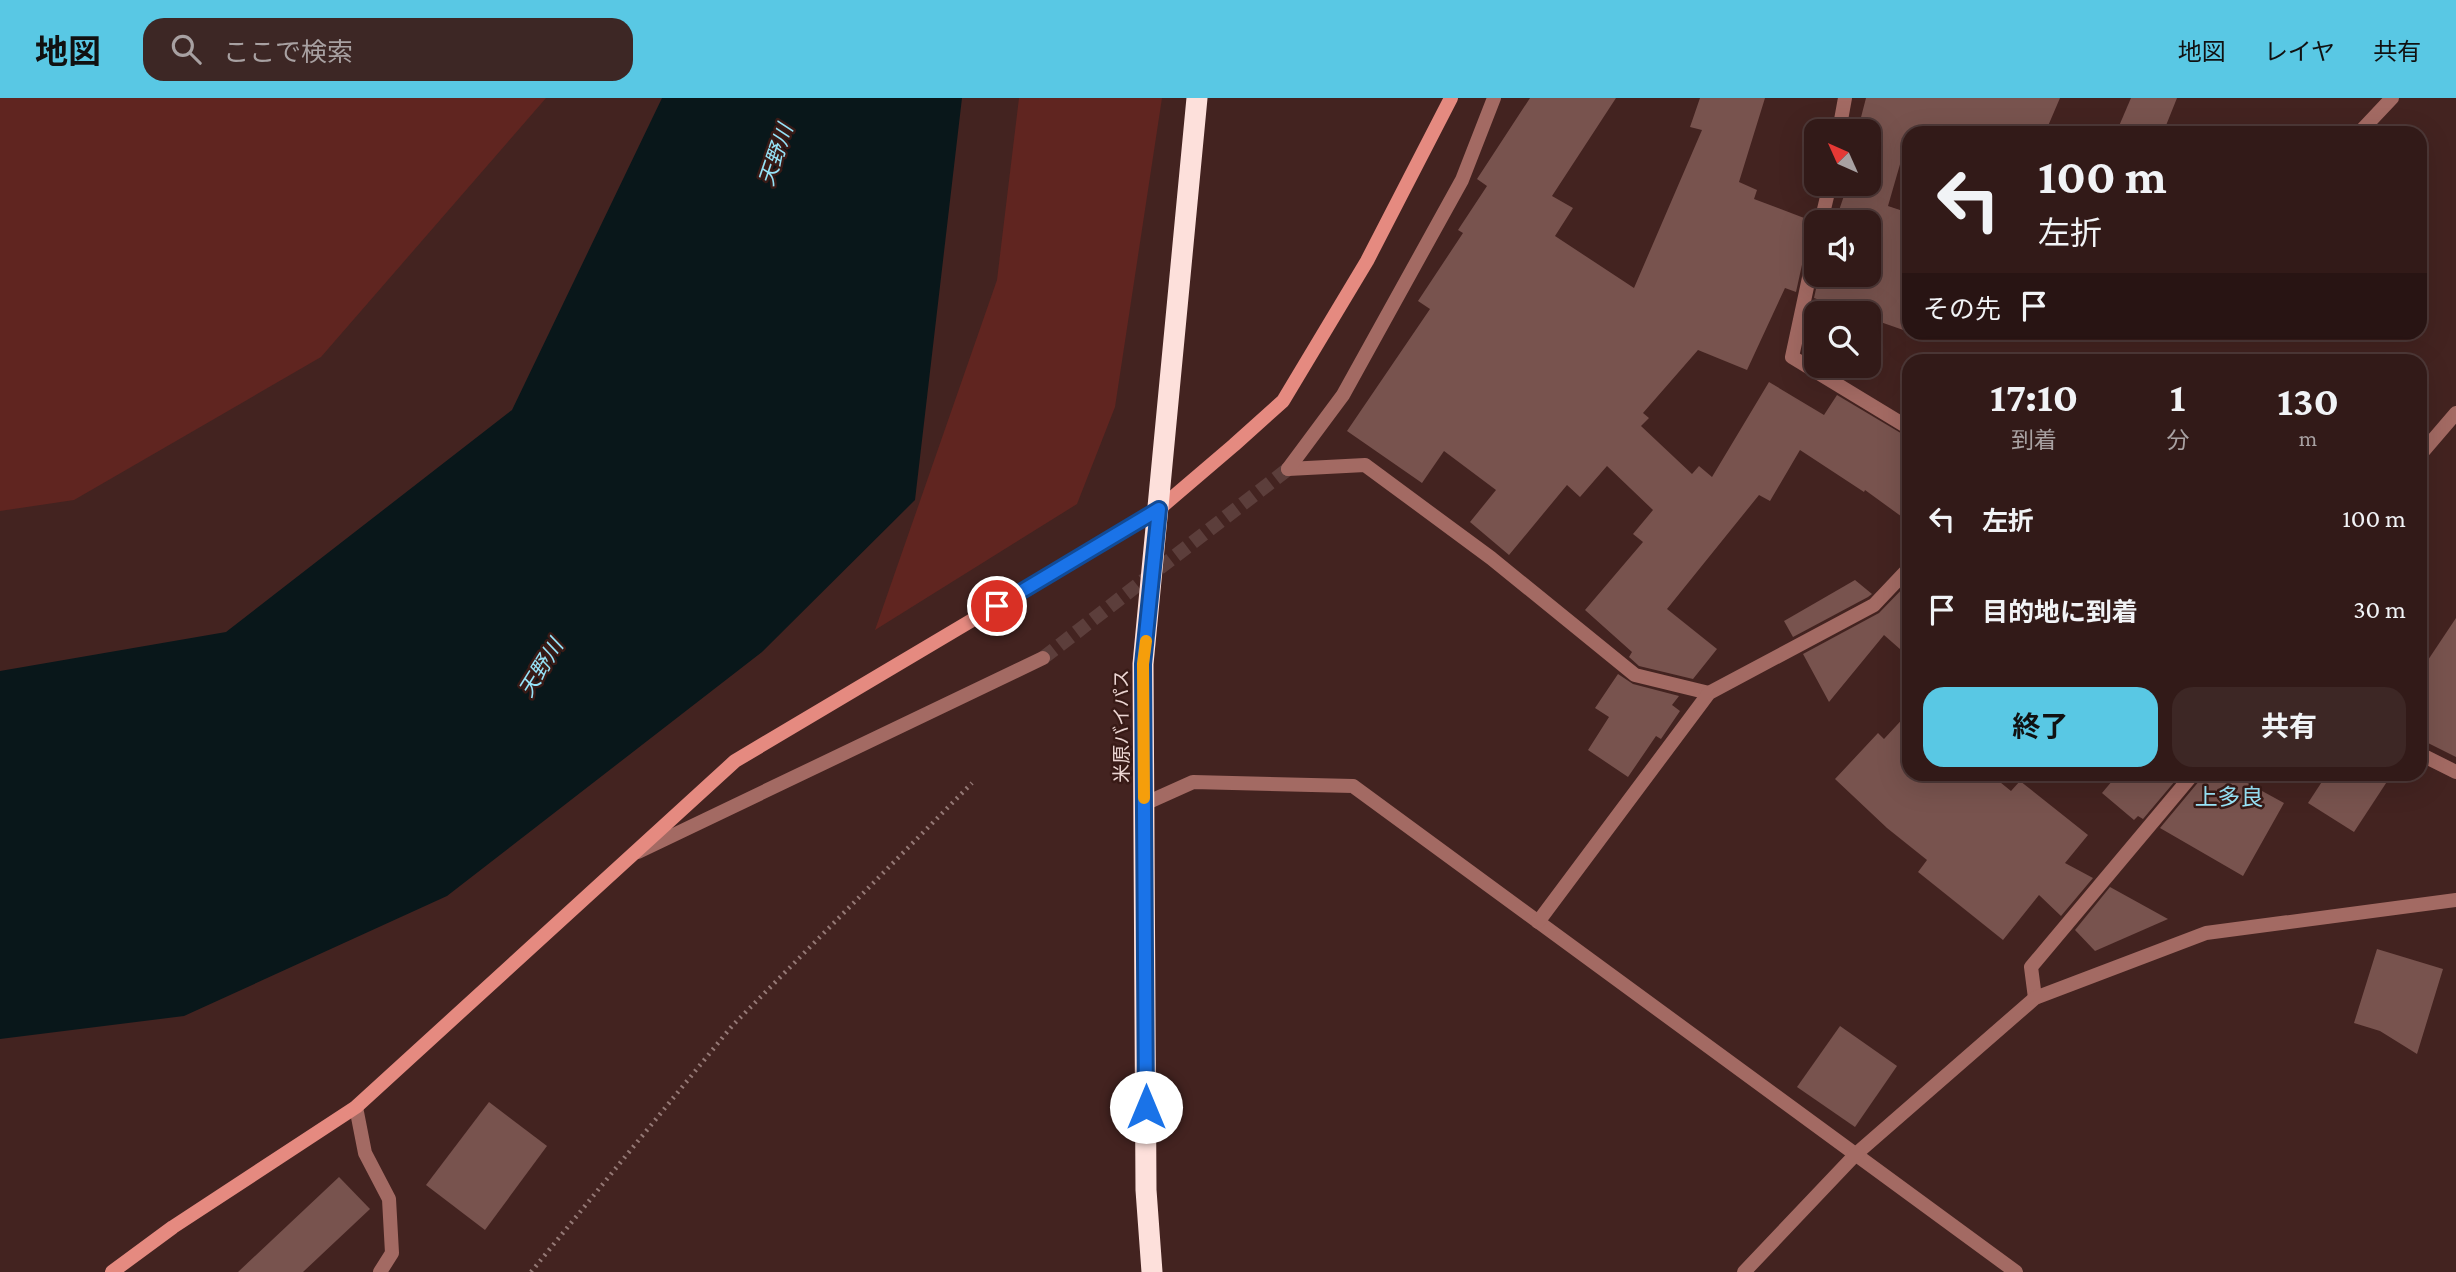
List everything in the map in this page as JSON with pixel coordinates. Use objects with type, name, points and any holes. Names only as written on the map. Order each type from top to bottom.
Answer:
[{"type":"highway","name":"米原バイパス","points":[[1152,1272],[1146,1190],[1143,664],[1197,98]]},
{"type":"street","points":[[112,1272],[173,1227],[356,1108],[735,761],[1159,509],[1283,401],[1367,261],[1451,98]]},
{"type":"street","points":[[1494,98],[1462,180],[1343,395],[1288,469],[1365,466],[1491,558],[1635,675],[1709,693]]},
{"type":"street","points":[[1841,119],[1845,98]]},
{"type":"street","points":[[2366,126],[2392,98]]},
{"type":"street","points":[[1807,287],[1792,357],[1902,424]]},
{"type":"street","points":[[2427,447],[2456,413]]},
{"type":"street","points":[[1538,922],[1709,693],[1874,605],[1902,575]]},
{"type":"street","points":[[633,854],[1043,658]]},
{"type":"street","points":[[2427,758],[2456,772]]},
{"type":"street","points":[[2035,998],[2031,967],[2187,781]]},
{"type":"street","points":[[1144,804],[1193,782],[1353,786],[2016,1272]]},
{"type":"street","points":[[1745,1272],[1856,1154],[2035,998],[2206,933],[2456,900]]},
{"type":"street","points":[[356,1108],[365,1153],[389,1199],[392,1253],[380,1272]]},
{"type":"path","points":[[531,1272],[732,1026],[972,783]]},
{"type":"shaded area","points":[[0,98],[546,98],[321,357],[74,500],[0,511]]},
{"type":"shaded area","points":[[1019,98],[1162,98],[1115,407],[1077,504],[875,630],[997,280]]},
{"type":"water","name":"天野川","points":[[662,98],[962,98],[915,500],[762,652],[447,896],[184,1016],[0,1039],[0,671],[226,632],[512,410]]},
{"type":"building","points":[[1530,98],[1616,98],[1552,196],[1573,208],[1555,236],[1634,288],[1702,130],[1690,127],[1700,98],[1765,98],[1739,182],[1757,190],[1754,199],[1804,218],[1804,256],[1796,292],[1785,288],[1747,370],[1698,350],[1643,413],[1649,418],[1641,426],[1692,474],[1699,466],[1712,477],[1769,382],[1824,415],[1837,395],[1902,434],[1902,517],[1865,490],[1864,492],[1800,450],[1770,501],[1759,495],[1667,609],[1717,649],[1693,679],[1639,666],[1629,657],[1632,652],[1585,610],[1643,542],[1633,534],[1653,510],[1607,466],[1580,497],[1567,485],[1509,555],[1470,522],[1496,490],[1444,451],[1422,483],[1347,431],[1430,309],[1418,301],[1463,233],[1458,230],[1487,186],[1477,179]]},
{"type":"building","points":[[1866,98],[2060,98],[2048,126],[1902,126],[1902,157],[1888,206],[1902,211],[1902,330],[1881,322],[1881,301],[1823,301],[1814,298],[1816,287],[1881,287],[1881,210],[1839,210],[1844,196],[1881,196],[1881,119],[1861,119]]},
{"type":"building","points":[[2131,98],[2177,98],[2166,126],[2119,126]]},
{"type":"building","points":[[1855,580],[1872,594],[1793,637],[1784,621]]},
{"type":"building","points":[[1902,589],[1902,651],[1884,635],[1829,702],[1803,654],[1879,613]]},
{"type":"building","points":[[2456,618],[2456,757],[2427,742],[2427,662]]},
{"type":"building","points":[[1618,674],[1633,684],[1679,696],[1672,705],[1680,711],[1661,739],[1656,736],[1628,777],[1588,750],[1609,717],[1595,708]]},
{"type":"building","points":[[1902,720],[1902,781],[1999,781],[2011,791],[2020,781],[2088,835],[2065,863],[2093,878],[2061,916],[2039,895],[2003,940],[1918,872],[1927,860],[1887,828],[1835,779],[1878,733],[1884,739]]},
{"type":"building","points":[[2112,781],[2175,781],[2143,819],[2138,816],[2134,820],[2102,793]]},
{"type":"building","points":[[2199,781],[2244,781],[2284,803],[2243,876],[2160,828]]},
{"type":"building","points":[[2322,781],[2387,781],[2354,832],[2308,803]]},
{"type":"building","points":[[2110,887],[2168,919],[2095,951],[2075,930]]},
{"type":"building","points":[[2377,949],[2443,969],[2417,1054],[2380,1031],[2354,1023]]},
{"type":"building","points":[[1840,1026],[1897,1066],[1855,1127],[1797,1087]]},
{"type":"building","points":[[489,1102],[547,1146],[485,1230],[426,1185]]},
{"type":"building","points":[[339,1177],[370,1209],[303,1272],[238,1272]]},
{"type":"tunnel","points":[[1043,658],[1288,469]]},
{"type":"slow traffic","points":[[1144,798],[1143,664],[1146,641]]},
{"type":"district","name":"上多良","points":[[2229,797]]},
{"type":"route","points":[[997,606],[1159,509],[1143,664],[1146,1107]]}]
